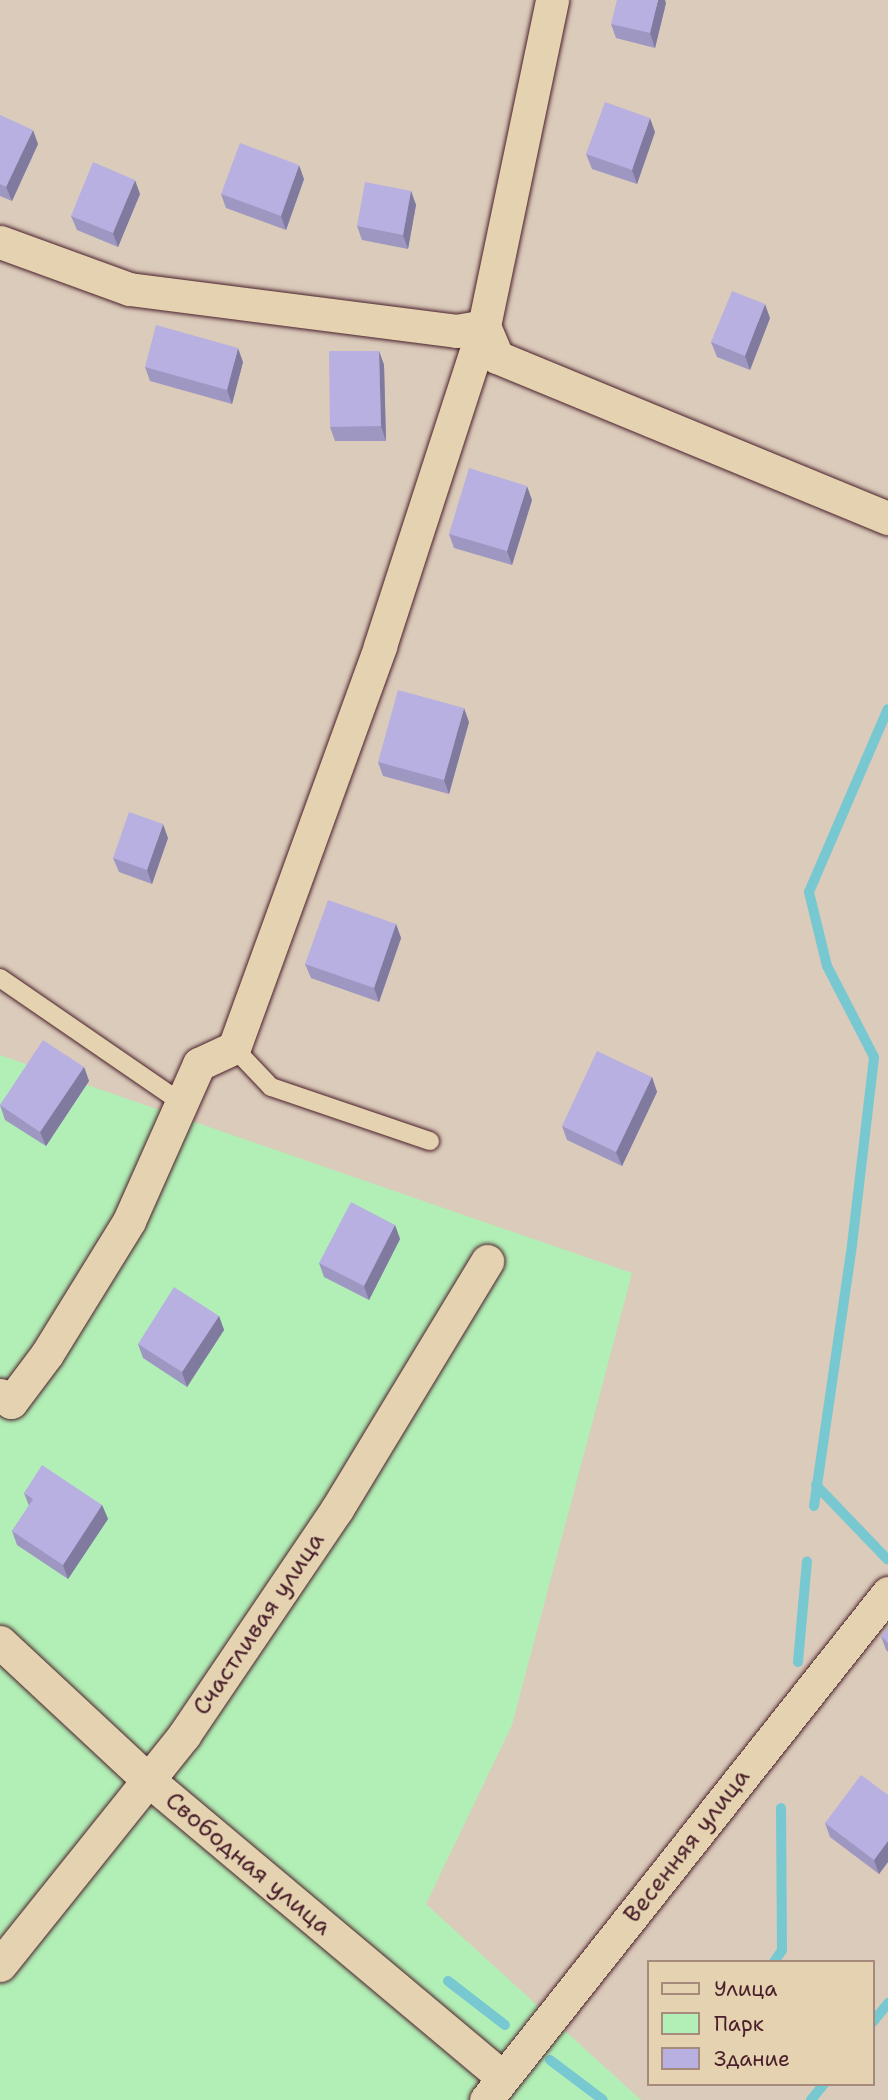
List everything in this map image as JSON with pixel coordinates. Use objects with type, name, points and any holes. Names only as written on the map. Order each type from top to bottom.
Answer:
[{"type":"street","points":[[234,1048],[380,646],[484,326],[552,0]]},
{"type":"street","points":[[0,242],[129,289],[456,331],[484,326]]},
{"type":"street","points":[[484,326],[497,357],[888,518]]},
{"type":"street","points":[[5,1399],[47,1354],[129,1221],[182,1103]]},
{"type":"street","name":"Счастливая улица","points":[[0,1965],[146,1778],[184,1735],[337,1509],[487,1261]]},
{"type":"street","name":"Весенняя улица","points":[[494,2089],[888,1592]]},
{"type":"street","name":"Свободная улица","points":[[0,1642],[146,1778],[494,2089]]},
{"type":"lane","points":[[0,978],[182,1103],[199,1064],[234,1048],[271,1087],[430,1141]]},
{"type":"green space","points":[[0,1055],[632,1273],[512,1725],[426,1904],[641,2100],[0,2100]]},
{"type":"building","points":[[617,0],[658,0],[650,33],[611,24]]},
{"type":"building","points":[[605,102],[650,118],[632,170],[586,154]]},
{"type":"building","points":[[0,115],[33,130],[6,187],[0,184]]},
{"type":"building","points":[[240,143],[299,165],[281,216],[221,194]]},
{"type":"building","points":[[93,162],[135,180],[113,233],[71,216]]},
{"type":"building","points":[[365,182],[411,191],[403,235],[357,226]]},
{"type":"building","points":[[732,291],[765,304],[745,356],[711,342]]},
{"type":"building","points":[[156,325],[238,348],[227,390],[145,367]]},
{"type":"building","points":[[329,351],[379,351],[381,426],[330,427]]},
{"type":"building","points":[[469,468],[527,486],[507,551],[449,534]]},
{"type":"building","points":[[398,690],[464,708],[444,780],[378,762]]},
{"type":"building","points":[[129,812],[163,824],[147,870],[113,858]]},
{"type":"building","points":[[328,900],[396,924],[374,988],[305,964]]},
{"type":"building","points":[[43,1040],[84,1067],[40,1132],[0,1105]]},
{"type":"building","points":[[597,1051],[652,1077],[616,1152],[562,1126]]},
{"type":"building","points":[[351,1202],[395,1225],[364,1286],[319,1263]]},
{"type":"building","points":[[174,1287],[219,1316],[182,1372],[138,1344]]},
{"type":"building","points":[[42,1465],[102,1505],[63,1565],[12,1531],[33,1499],[24,1493]]},
{"type":"building","points":[[888,1628],[888,1643],[881,1636]]},
{"type":"building","points":[[861,1775],[888,1795],[888,1841],[874,1860],[825,1823]]},
{"type":"waterway","points":[[814,1506],[852,1245],[874,1057],[827,966],[809,892],[888,709]]},
{"type":"waterway","points":[[816,1485],[887,1559]]},
{"type":"waterway","points":[[798,1662],[807,1561]]},
{"type":"waterway","points":[[775,1960],[782,1950],[781,1808]]},
{"type":"waterway","points":[[448,1981],[505,2025]]},
{"type":"waterway","points":[[874,2020],[888,2003]]},
{"type":"waterway","points":[[550,2060],[603,2100]]},
{"type":"waterway","points":[[811,2100],[822,2086]]}]
